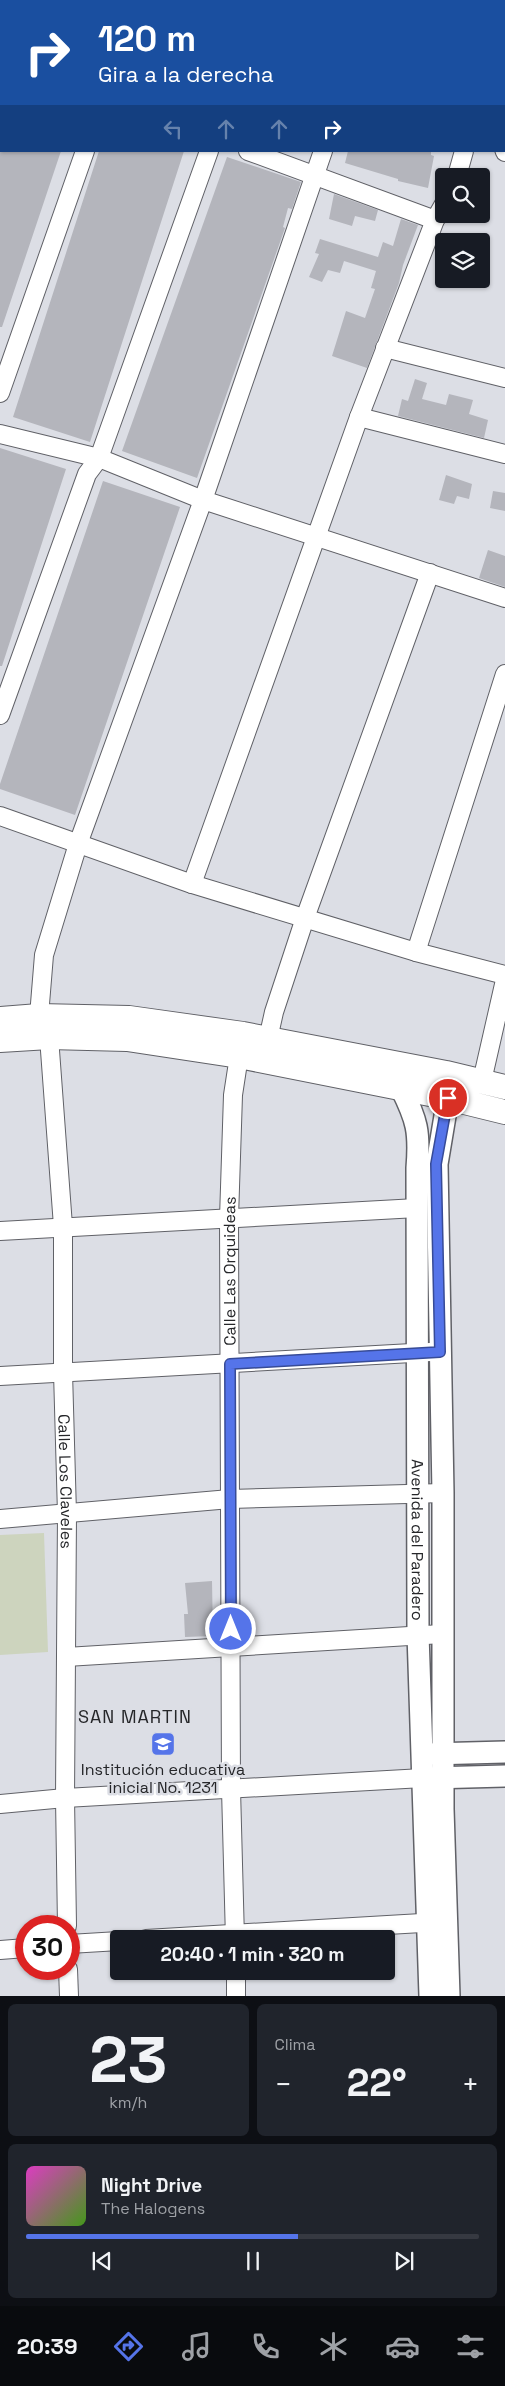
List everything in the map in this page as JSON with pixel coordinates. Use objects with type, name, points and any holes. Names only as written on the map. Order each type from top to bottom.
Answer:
[{"type":"main road","points":[[0,1040],[44,1027],[129,1018],[268,1039],[446,1073],[505,1087]]},
{"type":"main road","points":[[0,1019],[239,1056],[444,1097],[505,1112]]},
{"type":"main road","points":[[444,1097],[446,1073]]},
{"type":"street","points":[[0,393],[84,152]]},
{"type":"street","points":[[0,715],[87,474],[98,458],[209,152]]},
{"type":"street","points":[[251,152],[314,176],[435,211]]},
{"type":"street","name":"Calle Los Claveles","points":[[67,1915],[65,1798],[67,1514],[63,1372],[63,1226],[44,1027],[44,955],[78,844],[203,500],[323,152]]},
{"type":"street","points":[[459,168],[464,152]]},
{"type":"street","points":[[192,884],[359,417],[436,223]]},
{"type":"street","points":[[385,348],[505,378]]},
{"type":"street","points":[[359,417],[505,454]]},
{"type":"street","points":[[0,434],[98,458],[203,500],[315,538],[505,598]]},
{"type":"street","points":[[268,1039],[274,1012],[305,918],[430,573]]},
{"type":"street","points":[[416,952],[505,674]]},
{"type":"street","points":[[0,816],[192,884],[416,952],[505,975]]},
{"type":"street","points":[[482,1081],[505,980]]},
{"type":"street","name":"Calle Las Orquideas","points":[[235,1930],[231,1789],[229,1218],[233,1095],[239,1056]]},
{"type":"street","name":"Avenida del Paradero","points":[[401,1088],[414,1115],[419,1138],[417,1208],[418,1634],[433,1778],[436,1922],[430,1996]]},
{"type":"street","name":"Avenida del Paradero","points":[[432,1754],[442,1634],[443,1493],[436,1164],[444,1097]]},
{"type":"street","points":[[0,1231],[63,1226],[417,1208]]},
{"type":"street","points":[[0,1376],[440,1352]]},
{"type":"street","points":[[0,1519],[230,1499],[443,1493]]},
{"type":"street","points":[[66,1657],[442,1634]]},
{"type":"street","points":[[432,1754],[505,1752]]},
{"type":"street","points":[[0,1804],[65,1798],[433,1778],[505,1776]]},
{"type":"street","points":[[321,1930],[436,1922]]},
{"type":"street","name":"Avenida del Paradero","points":[[436,1922],[449,1996]]},
{"type":"street","points":[[80,1943],[110,1941]]},
{"type":"street","points":[[0,1950],[15,1949]]},
{"type":"street","points":[[68,1980],[69,1996]]},
{"type":"street","points":[[236,1980],[236,1996]]},
{"type":"green space","points":[[44,1533],[48,1652],[0,1655],[0,1535]]},
{"type":"building","points":[[0,152],[61,152],[2,327],[0,327]]},
{"type":"building","points":[[99,152],[184,152],[90,442],[13,417]]},
{"type":"building","points":[[348,152],[431,152],[431,155],[434,156],[428,188],[398,181],[398,179],[345,163]]},
{"type":"building","points":[[227,157],[301,182],[292,209],[288,208],[283,227],[285,228],[197,478],[122,451]]},
{"type":"building","points":[[334,194],[378,210],[375,221],[355,216],[352,226],[329,219]]},
{"type":"building","points":[[401,219],[418,225],[403,265],[399,283],[367,368],[332,356],[346,311],[365,318],[375,289],[371,288],[376,271],[344,261],[340,273],[328,270],[322,282],[309,277],[319,254],[315,253],[320,239],[378,257],[383,242],[393,246]]},
{"type":"building","points":[[415,379],[427,383],[422,399],[446,405],[449,394],[473,400],[469,414],[488,420],[484,438],[398,416],[402,399],[408,401]]},
{"type":"building","points":[[0,448],[66,469],[2,666],[0,666]]},
{"type":"building","points":[[446,475],[472,484],[469,499],[457,496],[454,504],[439,500]]},
{"type":"building","points":[[103,481],[180,507],[75,815],[0,789],[0,784]]},
{"type":"building","points":[[493,491],[505,493],[505,511],[490,508]]},
{"type":"building","points":[[488,550],[505,556],[505,587],[479,578]]},
{"type":"building","points":[[212,1581],[213,1636],[185,1637],[184,1614],[188,1614],[185,1583]]},
{"type":"place","name":"Institución educativa inicial No. 1231","points":[[163,1744]]},
{"type":"district","name":"SAN MARTIN","points":[[135,1716]]},
{"type":"route","points":[[231,1629],[230,1364],[440,1352],[436,1164],[448,1098]]}]
